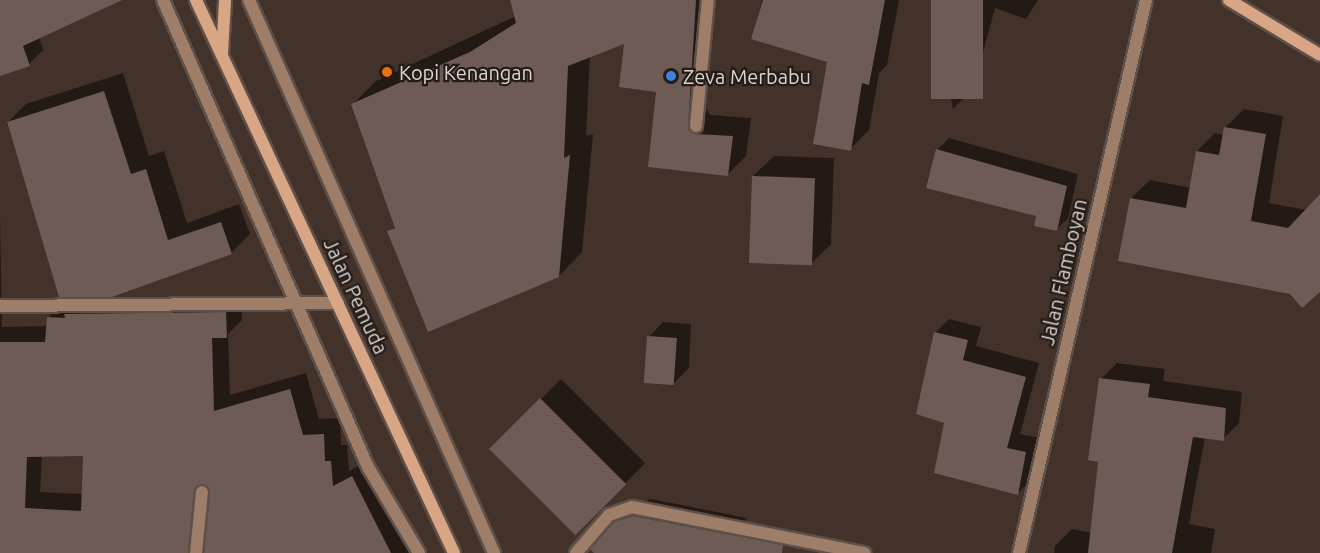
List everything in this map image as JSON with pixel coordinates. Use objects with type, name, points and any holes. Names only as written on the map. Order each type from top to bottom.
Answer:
[{"type":"main road","name":"Jalan Pemuda","points":[[195,0],[453,553]]},
{"type":"main road","points":[[222,55],[225,0]]},
{"type":"main road","points":[[1229,0],[1320,55]]},
{"type":"street","points":[[163,0],[368,467],[419,553]]},
{"type":"street","points":[[249,0],[494,553]]},
{"type":"street","points":[[696,126],[708,0]]},
{"type":"street","name":"Jalan Flamboyan","points":[[1019,553],[1146,0]]},
{"type":"street","points":[[0,306],[338,303]]},
{"type":"street","points":[[196,553],[202,492]]},
{"type":"street","points":[[576,553],[609,515],[632,507],[866,553]]},
{"type":"building","points":[[0,0],[122,0],[23,46],[30,66],[0,76]]},
{"type":"building","points":[[510,0],[696,0],[688,129],[695,134],[733,136],[728,176],[648,167],[656,92],[619,87],[624,44],[568,66],[564,158],[570,155],[559,277],[428,332],[387,231],[395,228],[351,104],[470,52],[516,23]]},
{"type":"building","points":[[763,0],[885,0],[869,85],[862,83],[851,151],[813,144],[827,62],[751,39]]},
{"type":"building","points":[[931,0],[983,0],[983,99],[931,99]]},
{"type":"building","points":[[104,91],[131,174],[146,169],[168,240],[221,222],[232,254],[112,297],[59,297],[7,122]]},
{"type":"building","points":[[1224,127],[1266,134],[1251,221],[1288,228],[1320,194],[1320,292],[1302,308],[1290,294],[1118,261],[1130,198],[1186,208],[1196,151],[1219,155]]},
{"type":"building","points":[[936,149],[1067,186],[1057,231],[1034,226],[1036,216],[926,188]]},
{"type":"building","points":[[752,176],[815,178],[812,265],[749,263]]},
{"type":"building","points":[[226,312],[227,338],[212,338],[214,411],[290,389],[303,435],[324,434],[325,461],[331,461],[333,486],[352,476],[391,553],[204,553],[210,492],[202,484],[194,491],[188,553],[0,553],[0,342],[45,342],[47,317],[65,318],[64,314]],"holes":[[[83,456],[81,511],[25,508],[27,457]]]},
{"type":"building","points":[[934,332],[968,340],[963,360],[1026,377],[1007,448],[1026,452],[1018,495],[934,473],[944,423],[916,414]]},
{"type":"building","points":[[647,336],[677,338],[674,385],[644,383]]},
{"type":"building","points":[[1099,378],[1150,384],[1148,397],[1226,408],[1224,441],[1193,437],[1172,553],[1088,553],[1098,462],[1088,460]]},
{"type":"building","points":[[540,398],[626,484],[575,535],[489,449]]},
{"type":"building","points":[[633,516],[783,545],[782,553],[594,553],[590,549],[614,522]]},
{"type":"place","name":"Kopi Kenangan","points":[[387,72]]},
{"type":"place","name":"Zeva Merbabu","points":[[671,76]]}]
